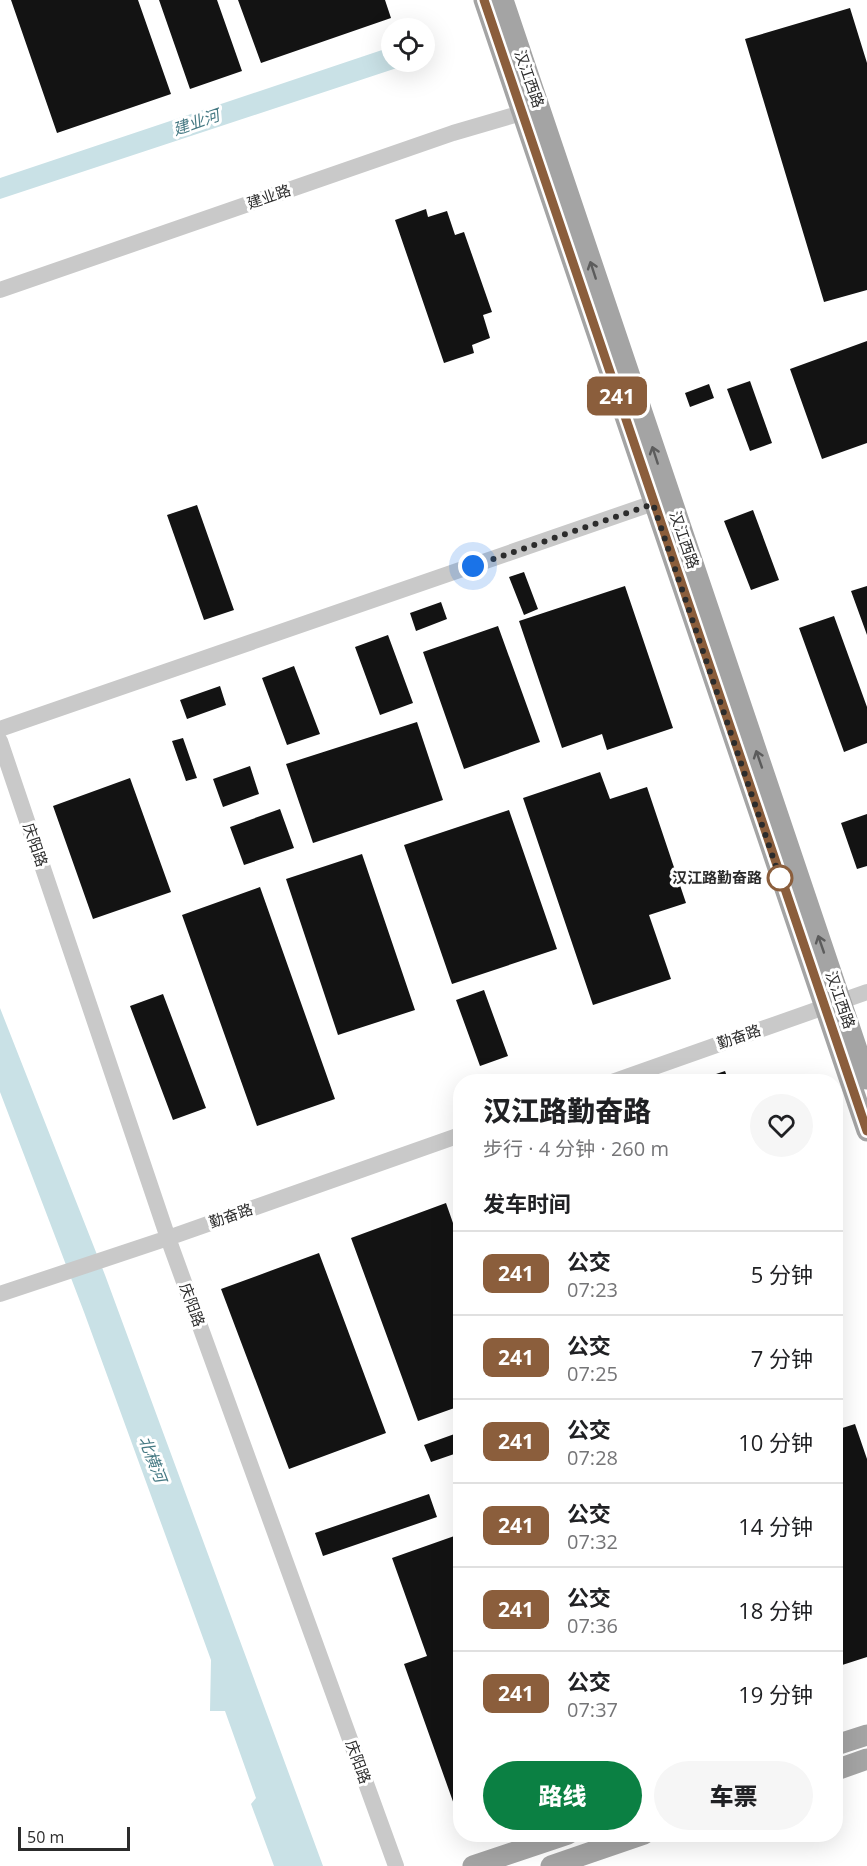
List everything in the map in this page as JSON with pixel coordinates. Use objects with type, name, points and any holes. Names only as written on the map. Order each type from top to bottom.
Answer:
[{"type":"main road","name":"汉江西路","points":[[484,0],[531,110]]},
{"type":"main road","name":"汉江西路","points":[[503,0],[531,110],[832,1004],[867,1131]]},
{"type":"main road","name":"汉江西路","points":[[832,1004],[867,1078]]},
{"type":"main road","points":[[843,1743],[867,1735]]},
{"type":"main road","points":[[843,1768],[867,1760]]},
{"type":"main road","points":[[473,1866],[544,1842]]},
{"type":"main road","points":[[551,1866],[621,1842]]},
{"type":"street","name":"建业路","points":[[0,290],[453,133],[531,110]]},
{"type":"street","points":[[0,729],[661,501]]},
{"type":"street","name":"庆阳路","points":[[0,741],[168,1238],[396,1866]]},
{"type":"street","name":"勤奋路","points":[[635,1074],[867,992]]},
{"type":"street","name":"勤奋路","points":[[0,1294],[114,1257],[453,1137]]},
{"type":"water","name":"建业河","points":[[381,50],[381,72],[385,72],[0,199],[0,178]]},
{"type":"water","name":"北横河","points":[[0,1008],[105,1275],[323,1866],[274,1866],[251,1804],[256,1798],[225,1711],[210,1711],[211,1660],[84,1312],[0,1092]]},
{"type":"building","points":[[11,0],[138,0],[171,94],[57,133]]},
{"type":"building","points":[[159,0],[217,0],[242,71],[190,89]]},
{"type":"building","points":[[238,0],[385,0],[391,18],[381,18],[381,21],[261,63]]},
{"type":"building","points":[[850,8],[867,63],[867,290],[824,302],[745,39]]},
{"type":"building","points":[[426,209],[428,217],[447,211],[455,235],[464,232],[492,312],[483,315],[490,338],[472,345],[474,353],[444,363],[395,220]]},
{"type":"building","points":[[867,341],[867,443],[822,459],[790,369]]},
{"type":"building","points":[[750,381],[772,443],[750,451],[727,389]]},
{"type":"building","points":[[709,384],[714,398],[690,407],[685,393]]},
{"type":"building","points":[[197,505],[234,610],[204,620],[167,515]]},
{"type":"building","points":[[753,510],[779,580],[751,590],[724,521]]},
{"type":"building","points":[[524,572],[538,609],[524,615],[509,577]]},
{"type":"building","points":[[625,586],[673,728],[607,750],[602,734],[562,748],[519,621]]},
{"type":"building","points":[[867,586],[867,635],[851,591]]},
{"type":"building","points":[[441,602],[447,619],[416,631],[410,613]]},
{"type":"building","points":[[834,616],[867,707],[867,743],[844,752],[799,628]]},
{"type":"building","points":[[498,626],[540,742],[464,769],[423,652]]},
{"type":"building","points":[[388,635],[413,703],[380,715],[355,647]]},
{"type":"building","points":[[294,666],[320,734],[287,745],[262,678]]},
{"type":"building","points":[[220,686],[226,705],[187,719],[180,700]]},
{"type":"building","points":[[417,722],[443,800],[313,843],[286,764]]},
{"type":"building","points":[[183,738],[197,778],[186,781],[172,741]]},
{"type":"building","points":[[250,766],[259,794],[223,807],[213,779]]},
{"type":"building","points":[[600,772],[610,799],[647,787],[686,903],[649,915],[671,979],[593,1005],[523,798]]},
{"type":"building","points":[[130,778],[171,892],[93,919],[53,806]]},
{"type":"building","points":[[280,809],[294,848],[244,865],[230,827]]},
{"type":"building","points":[[509,810],[557,949],[452,984],[404,845]]},
{"type":"building","points":[[867,814],[867,866],[857,869],[841,823]]},
{"type":"building","points":[[362,854],[415,1010],[338,1035],[286,879]]},
{"type":"building","points":[[260,887],[335,1099],[257,1126],[182,915]]},
{"type":"building","points":[[484,990],[508,1056],[480,1066],[456,1000]]},
{"type":"building","points":[[163,994],[206,1108],[173,1120],[130,1006]]},
{"type":"building","points":[[446,1203],[453,1223],[453,1408],[418,1421],[351,1238]]},
{"type":"building","points":[[319,1253],[386,1433],[289,1469],[221,1289]]},
{"type":"building","points":[[855,1424],[867,1459],[867,1657],[843,1665],[843,1428]]},
{"type":"building","points":[[453,1435],[453,1454],[431,1462],[424,1445]]},
{"type":"building","points":[[429,1494],[437,1517],[323,1556],[315,1533]]},
{"type":"building","points":[[453,1536],[453,1802],[404,1664],[427,1656],[392,1558]]},
{"type":"bus line","name":"241","points":[[484,0],[867,1131]]},
{"type":"place","name":"汉江路勤奋路","points":[[780,878]]},
{"type":"route","points":[[473,566],[653,504],[780,878]]}]
